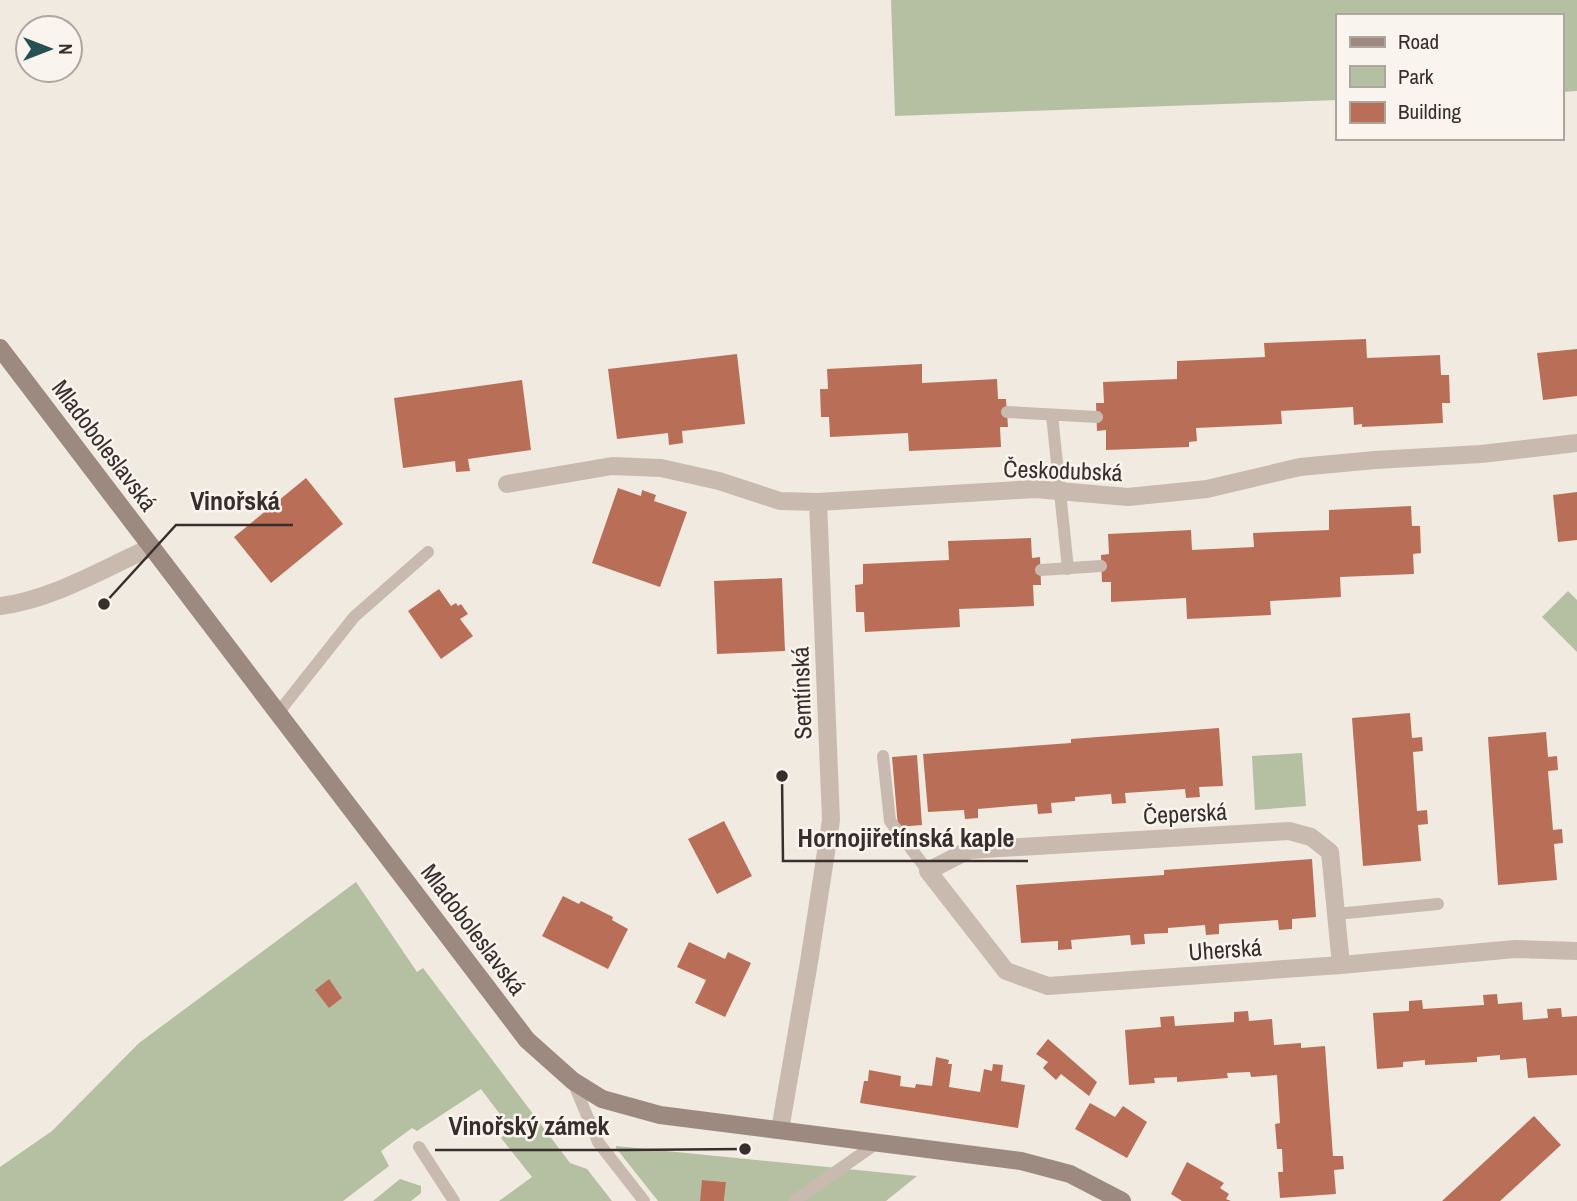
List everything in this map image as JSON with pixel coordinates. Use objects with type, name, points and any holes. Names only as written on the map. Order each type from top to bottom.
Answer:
[{"type":"main road","name":"Mladoboleslavská","points":[[0,348],[527,1040],[573,1081],[602,1099],[660,1115],[1021,1161],[1070,1174],[1122,1201]]},
{"type":"street","name":"Českodubská","points":[[507,484],[612,466],[661,468],[719,481],[780,501],[818,502],[1035,489],[1128,497],[1207,489],[1300,467],[1481,454],[1577,443]]},
{"type":"street","name":"Semtínská","points":[[780,1130],[831,820],[818,502]]},
{"type":"street","points":[[0,606],[52,593],[152,547]]},
{"type":"street","name":"Čeperská","points":[[928,871],[969,850],[1289,831],[1311,837],[1330,852],[1341,965]]},
{"type":"street","name":"Uherská","points":[[928,871],[1006,971],[1048,986],[1341,965],[1514,949],[1577,951]]},
{"type":"lane","points":[[1007,412],[1097,417]]},
{"type":"lane","points":[[1052,415],[1068,569]]},
{"type":"lane","points":[[278,713],[354,617],[428,552]]},
{"type":"lane","points":[[1041,570],[1101,566]]},
{"type":"lane","points":[[883,756],[890,821],[928,871]]},
{"type":"lane","points":[[1336,915],[1438,904]]},
{"type":"lane","points":[[573,1081],[598,1142],[644,1201]]},
{"type":"lane","points":[[794,1201],[877,1143]]},
{"type":"lane","points":[[419,1147],[454,1201]]},
{"type":"green space","points":[[891,0],[1577,0],[1577,91],[1563,92],[1563,14],[1336,14],[1336,100],[895,116]]},
{"type":"green space","points":[[1568,591],[1577,600],[1577,652],[1542,617]]},
{"type":"green space","points":[[1302,753],[1306,806],[1255,810],[1252,756]]},
{"type":"green space","points":[[356,882],[417,972],[423,968],[570,1163],[587,1169],[612,1201],[499,1201],[532,1177],[501,1138],[511,1129],[481,1089],[417,1131],[412,1128],[381,1151],[389,1166],[343,1201],[0,1201],[0,1167],[52,1131],[139,1043]]},
{"type":"green space","points":[[616,1146],[917,1176],[886,1201],[724,1201],[726,1182],[703,1180],[700,1201],[658,1201]]},
{"type":"green space","points":[[400,1179],[421,1186],[421,1193],[411,1201],[373,1201]]},
{"type":"building","points":[[1366,339],[1367,358],[1440,355],[1441,375],[1449,375],[1450,403],[1442,403],[1443,423],[1362,427],[1362,424],[1354,425],[1353,407],[1281,411],[1282,424],[1196,428],[1197,441],[1189,442],[1189,447],[1106,450],[1106,430],[1097,431],[1096,403],[1104,403],[1103,382],[1177,379],[1177,361],[1265,357],[1264,343]]},
{"type":"building","points":[[1577,349],[1577,396],[1543,400],[1537,353]]},
{"type":"building","points":[[737,354],[745,424],[682,431],[683,443],[669,445],[668,433],[617,439],[608,369]]},
{"type":"building","points":[[922,364],[922,383],[997,379],[998,399],[1006,399],[1008,427],[1000,427],[1001,447],[909,451],[908,433],[830,437],[829,417],[821,417],[820,389],[828,389],[827,369]]},
{"type":"building","points":[[522,380],[531,450],[468,459],[470,471],[456,472],[455,461],[403,468],[394,398]]},
{"type":"building","points":[[306,478],[343,524],[271,583],[234,537]]},
{"type":"building","points":[[618,488],[641,496],[642,490],[656,495],[654,501],[687,512],[660,587],[592,563]]},
{"type":"building","points":[[1577,492],[1577,540],[1558,542],[1553,495]]},
{"type":"building","points":[[1411,506],[1412,526],[1420,526],[1421,553],[1413,554],[1414,574],[1340,577],[1341,597],[1270,601],[1271,615],[1187,619],[1186,598],[1111,602],[1111,582],[1102,582],[1101,555],[1109,554],[1108,534],[1191,530],[1192,550],[1254,547],[1253,533],[1329,530],[1329,510]]},
{"type":"building","points":[[1031,538],[1032,558],[1040,557],[1041,585],[1033,585],[1034,606],[959,609],[960,627],[865,632],[864,612],[856,612],[855,585],[863,584],[863,564],[949,560],[948,541]]},
{"type":"building","points":[[782,578],[785,651],[717,654],[714,581]]},
{"type":"building","points":[[439,589],[451,606],[461,604],[468,614],[460,619],[473,636],[441,659],[408,611]]},
{"type":"building","points":[[1410,713],[1412,738],[1422,737],[1423,751],[1413,752],[1417,811],[1427,810],[1428,824],[1418,825],[1421,861],[1363,866],[1352,718]]},
{"type":"building","points":[[1219,728],[1223,786],[1199,787],[1200,797],[1186,798],[1185,789],[1125,793],[1126,803],[1112,804],[1111,794],[1075,797],[1075,801],[1051,803],[1052,813],[1038,814],[1037,804],[978,809],[978,818],[965,819],[964,810],[928,812],[923,754]]},
{"type":"building","points":[[1546,732],[1548,757],[1557,756],[1558,770],[1548,771],[1553,830],[1562,829],[1563,843],[1554,844],[1557,880],[1498,885],[1488,737]]},
{"type":"building","points":[[917,755],[922,825],[898,827],[892,757]]},
{"type":"building","points":[[724,821],[752,876],[717,894],[688,839]]},
{"type":"building","points":[[1312,859],[1316,917],[1292,919],[1292,929],[1279,930],[1278,920],[1219,924],[1219,934],[1206,935],[1205,925],[1168,928],[1168,933],[1144,934],[1145,944],[1131,945],[1130,935],[1071,940],[1072,949],[1058,950],[1058,941],[1021,943],[1016,885],[1164,875],[1164,870]]},
{"type":"building","points":[[563,896],[579,904],[581,901],[613,917],[612,920],[628,929],[608,969],[542,936]]},
{"type":"building","points":[[689,942],[725,959],[728,952],[751,963],[725,1017],[695,1003],[706,980],[677,967]]},
{"type":"building","points":[[329,979],[342,998],[329,1008],[315,990]]},
{"type":"building","points":[[1497,994],[1498,1004],[1522,1002],[1523,1020],[1548,1018],[1547,1009],[1561,1008],[1562,1017],[1577,1016],[1577,1075],[1528,1078],[1526,1058],[1500,1060],[1500,1055],[1477,1057],[1477,1062],[1425,1065],[1425,1060],[1403,1062],[1403,1067],[1377,1069],[1373,1013],[1409,1011],[1409,1001],[1422,1000],[1423,1009],[1484,1005],[1483,995]]},
{"type":"building","points":[[1248,1011],[1249,1021],[1272,1019],[1274,1045],[1301,1043],[1301,1048],[1325,1046],[1333,1156],[1343,1156],[1344,1169],[1334,1170],[1336,1194],[1280,1198],[1278,1172],[1283,1172],[1282,1149],[1277,1149],[1275,1124],[1280,1123],[1277,1075],[1251,1077],[1250,1072],[1227,1073],[1228,1078],[1177,1082],[1177,1077],[1154,1078],[1155,1083],[1129,1085],[1125,1030],[1161,1027],[1160,1017],[1174,1016],[1175,1026],[1234,1022],[1234,1012]]},
{"type":"building","points":[[1048,1039],[1097,1082],[1089,1096],[1061,1074],[1056,1080],[1043,1068],[1048,1062],[1036,1054]]},
{"type":"building","points":[[936,1057],[949,1060],[948,1064],[952,1064],[949,1087],[980,1092],[984,1069],[992,1071],[993,1064],[1003,1065],[1001,1081],[1025,1085],[1018,1128],[860,1103],[869,1070],[901,1076],[900,1086],[932,1086]]},
{"type":"building","points":[[1090,1103],[1115,1117],[1123,1106],[1147,1122],[1127,1158],[1075,1129]]},
{"type":"building","points":[[1534,1116],[1561,1145],[1500,1201],[1442,1201]]},
{"type":"building","points":[[1187,1162],[1224,1183],[1220,1188],[1229,1194],[1226,1199],[1231,1201],[1182,1201],[1171,1194]]},
{"type":"building","points":[[702,1180],[726,1182],[724,1201],[700,1201]]},
{"type":"place","name":"Vinořská","points":[[104,604]]},
{"type":"place","name":"Hornojiřetínská kaple","points":[[782,776]]},
{"type":"place","name":"Vinořský zámek","points":[[745,1149]]}]
